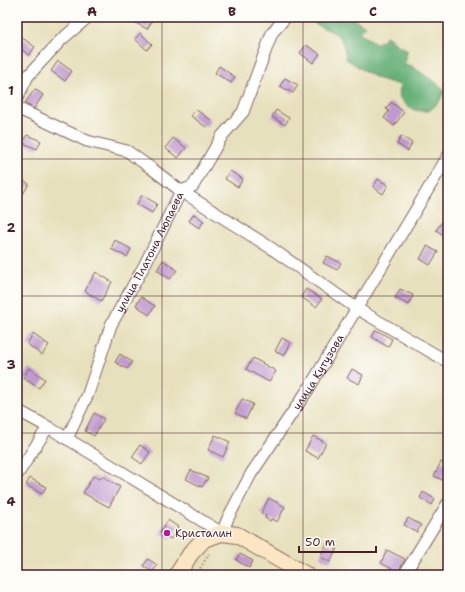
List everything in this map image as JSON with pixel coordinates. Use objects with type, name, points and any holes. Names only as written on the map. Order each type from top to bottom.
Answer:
[{"type":"street","points":[[17,98],[28,76],[61,40],[88,17]]},
{"type":"street","name":"улица Платона Люпаева","points":[[67,439],[88,394],[111,326],[144,266],[181,191],[193,186],[222,136],[243,112],[272,33],[286,17]]},
{"type":"street","points":[[17,108],[87,141],[127,151],[181,191],[270,248],[356,308],[448,362]]},
{"type":"street","name":"улица Кутузова","points":[[222,533],[228,518],[251,474],[309,388],[448,156]]},
{"type":"street","points":[[17,410],[48,427],[222,533],[237,535],[306,575]]},
{"type":"street","points":[[17,475],[48,427]]},
{"type":"street","points":[[404,575],[448,503]]},
{"type":"street","points":[[177,575],[191,553],[204,539],[222,533]]},
{"type":"green space","points":[[317,17],[350,17],[365,26],[359,32],[377,44],[387,36],[396,44],[407,50],[406,60],[403,66],[410,65],[439,85],[444,91],[439,102],[429,111],[418,111],[409,107],[399,97],[400,85],[376,78],[346,59],[345,50],[341,39],[334,33],[315,24]]},
{"type":"building","points":[[137,17],[154,18],[147,29],[134,22]]},
{"type":"building","points":[[140,33],[152,44],[147,50],[135,39]]},
{"type":"building","points":[[21,37],[35,47],[29,55],[17,46],[17,42]]},
{"type":"building","points":[[306,45],[320,54],[313,63],[300,53]]},
{"type":"building","points":[[58,61],[72,71],[65,81],[51,71]]},
{"type":"building","points":[[219,66],[235,77],[231,83],[215,73]]},
{"type":"building","points":[[285,78],[298,85],[293,93],[280,86]]},
{"type":"building","points":[[35,89],[43,95],[34,109],[25,103]]},
{"type":"building","points":[[391,102],[404,112],[394,126],[384,118],[389,111],[386,109]]},
{"type":"building","points":[[195,109],[211,120],[206,127],[191,116]]},
{"type":"building","points":[[276,110],[289,118],[285,125],[272,117]]},
{"type":"building","points":[[27,135],[41,141],[37,149],[23,143]]},
{"type":"building","points":[[401,136],[412,143],[408,151],[397,144]]},
{"type":"building","points":[[173,138],[186,148],[178,158],[165,148]]},
{"type":"building","points":[[230,171],[243,179],[238,187],[225,179]]},
{"type":"building","points":[[18,177],[29,184],[21,197],[17,194]]},
{"type":"building","points":[[378,179],[388,185],[383,194],[373,187]]},
{"type":"building","points":[[142,195],[157,204],[152,213],[137,204]]},
{"type":"building","points":[[194,214],[204,221],[199,228],[189,221]]},
{"type":"building","points":[[442,222],[448,226],[448,238],[436,230]]},
{"type":"building","points":[[115,240],[131,249],[127,257],[111,249]]},
{"type":"building","points":[[427,246],[438,252],[430,265],[420,259]]},
{"type":"building","points":[[327,256],[341,263],[337,270],[323,263]]},
{"type":"building","points":[[163,260],[177,270],[170,279],[157,270]]},
{"type":"building","points":[[96,272],[112,282],[101,301],[85,291]]},
{"type":"building","points":[[306,289],[322,299],[316,307],[301,297]]},
{"type":"building","points":[[400,289],[413,295],[409,305],[395,298]]},
{"type":"building","points":[[141,297],[155,306],[149,315],[136,305]]},
{"type":"building","points":[[376,330],[392,339],[388,347],[372,337]]},
{"type":"building","points":[[33,334],[49,345],[42,355],[27,344]]},
{"type":"building","points":[[282,338],[291,343],[284,356],[275,351]]},
{"type":"building","points":[[120,354],[132,362],[127,369],[115,362]]},
{"type":"building","points":[[253,358],[276,371],[269,382],[246,369]]},
{"type":"building","points":[[29,368],[45,379],[39,388],[23,378]]},
{"type":"building","points":[[352,369],[363,375],[359,384],[347,378]]},
{"type":"building","points":[[242,399],[253,404],[246,419],[235,413]]},
{"type":"building","points":[[94,413],[104,419],[94,436],[85,431]]},
{"type":"building","points":[[215,435],[230,442],[223,457],[208,450]]},
{"type":"building","points":[[313,436],[326,443],[318,458],[305,451]]},
{"type":"building","points":[[140,445],[150,452],[142,464],[132,457]]},
{"type":"building","points":[[441,462],[448,465],[448,469],[442,480],[434,476]]},
{"type":"building","points":[[191,470],[208,478],[202,487],[186,479]]},
{"type":"building","points":[[93,476],[100,479],[102,476],[120,487],[109,507],[83,493]]},
{"type":"building","points":[[30,478],[46,487],[42,494],[26,485]]},
{"type":"building","points":[[423,492],[435,499],[432,505],[420,498]]},
{"type":"building","points":[[269,498],[285,507],[277,522],[271,519],[270,521],[261,513]]},
{"type":"building","points":[[408,518],[421,525],[417,532],[404,525]]},
{"type":"building","points":[[168,520],[178,527],[171,539],[160,533]]},
{"type":"building","points":[[327,543],[337,548],[330,562],[320,557]]},
{"type":"building","points":[[387,550],[405,559],[398,572],[381,563]]},
{"type":"building","points":[[240,554],[253,561],[249,568],[236,560]]},
{"type":"building","points":[[148,559],[157,565],[153,572],[143,566]]},
{"type":"place","name":"Кристалин","points":[[167,533]]}]
